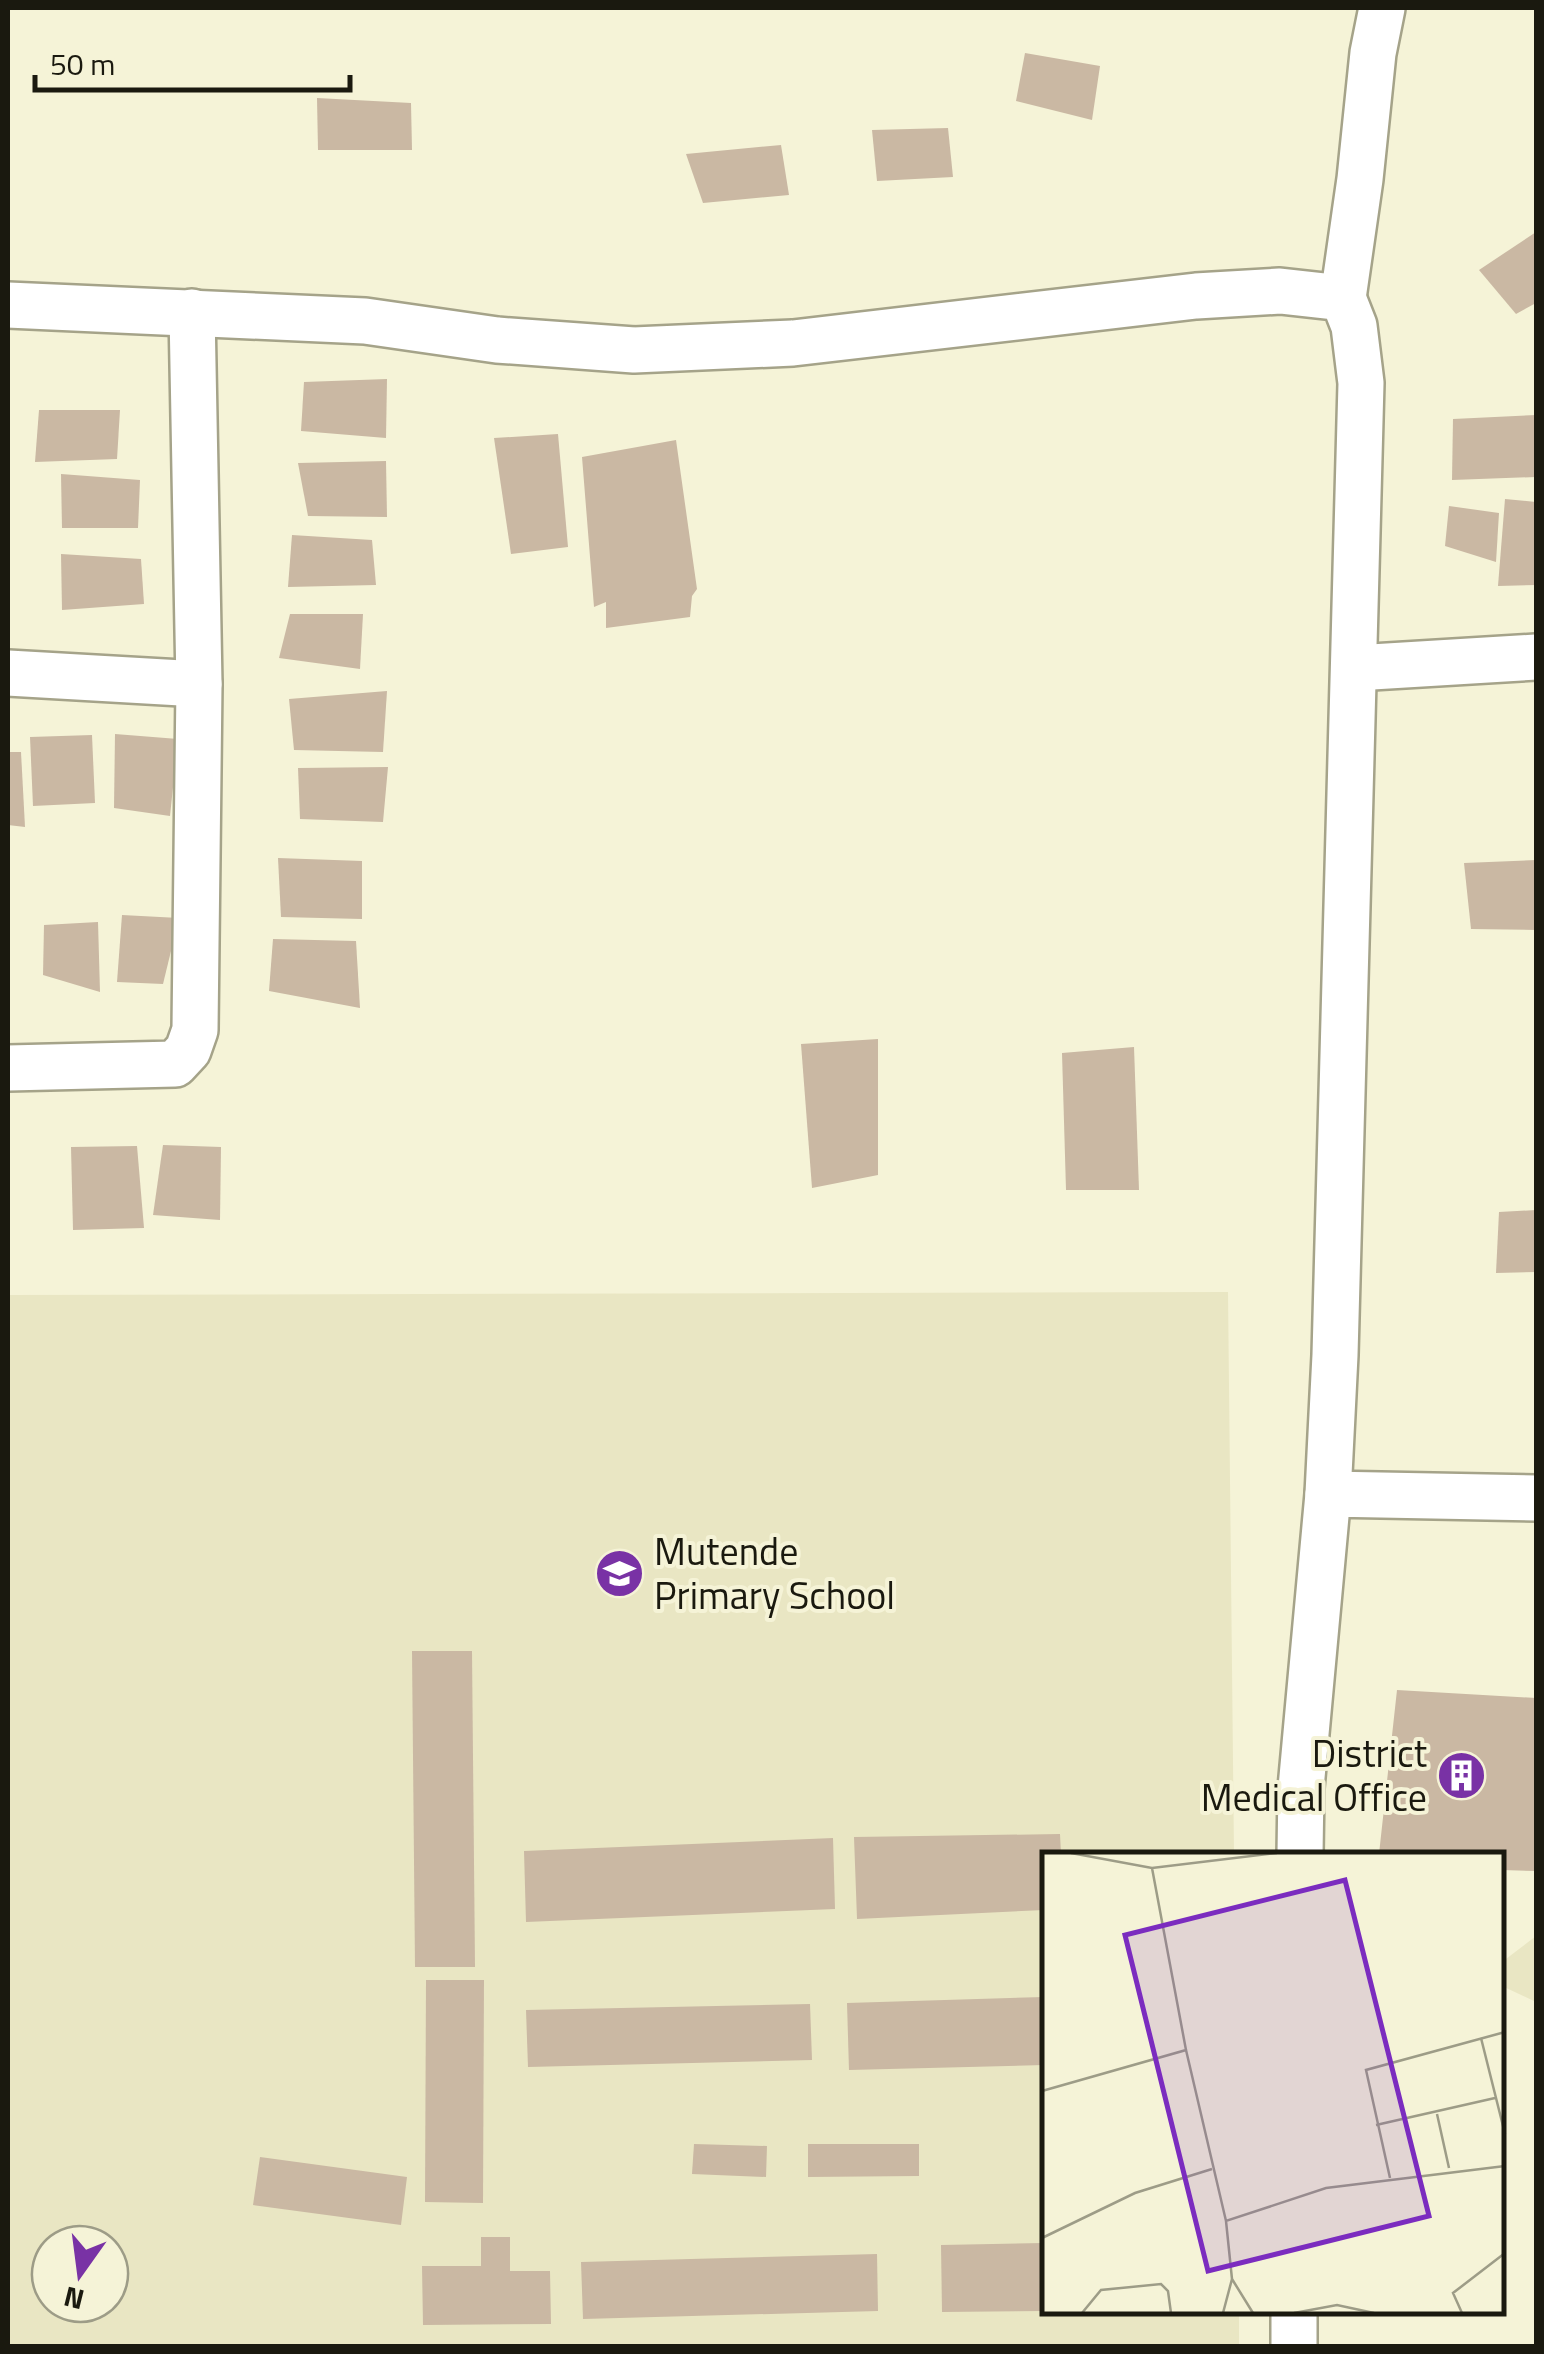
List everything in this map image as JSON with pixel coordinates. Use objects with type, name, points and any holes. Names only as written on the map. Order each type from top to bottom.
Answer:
[{"type":"street","points":[[1300,1852],[1302,1788],[1328,1494],[1354,668],[1360,383],[1354,326],[1343,298],[1382,8]]},
{"type":"street","points":[[8,305],[366,321],[497,340],[634,350],[793,343],[1196,296],[1280,291],[1343,298]]},
{"type":"street","points":[[8,1068],[174,1064],[188,1050],[195,1030],[199,684],[192,312]]},
{"type":"street","points":[[1354,668],[1536,657]]},
{"type":"street","points":[[8,673],[199,684]]},
{"type":"street","points":[[1328,1494],[1536,1498]]},
{"type":"street","points":[[1294,2314],[1294,2346]]},
{"type":"shaded area","name":"Mutende Primary School","points":[[1228,1292],[1234,1852],[1042,1852],[1042,2314],[1239,2314],[1239,2346],[8,2346],[8,1295]]},
{"type":"shaded area","points":[[1536,1936],[1536,2002],[1504,1987],[1504,1960]]},
{"type":"building","points":[[1025,53],[1100,66],[1092,120],[1016,101]]},
{"type":"building","points":[[317,98],[411,103],[412,150],[318,150]]},
{"type":"building","points":[[948,128],[953,177],[877,181],[872,130]]},
{"type":"building","points":[[781,145],[789,195],[703,203],[686,154]]},
{"type":"building","points":[[1536,232],[1536,303],[1516,314],[1479,270]]},
{"type":"building","points":[[387,379],[386,438],[301,431],[304,382]]},
{"type":"building","points":[[39,410],[120,410],[117,459],[35,462]]},
{"type":"building","points":[[1536,415],[1536,477],[1452,480],[1453,419]]},
{"type":"building","points":[[558,434],[568,547],[511,554],[494,438]]},
{"type":"building","points":[[676,440],[697,589],[692,596],[690,617],[606,628],[606,602],[594,607],[582,457]]},
{"type":"building","points":[[386,461],[387,517],[308,516],[298,463]]},
{"type":"building","points":[[61,474],[140,480],[138,528],[62,528]]},
{"type":"building","points":[[1505,499],[1536,502],[1536,585],[1498,586]]},
{"type":"building","points":[[1449,506],[1499,513],[1496,562],[1445,546]]},
{"type":"building","points":[[292,535],[372,540],[376,585],[288,587]]},
{"type":"building","points":[[61,554],[141,559],[144,604],[62,610]]},
{"type":"building","points":[[290,614],[363,614],[360,669],[279,658]]},
{"type":"building","points":[[387,691],[383,752],[294,750],[289,699]]},
{"type":"building","points":[[115,734],[178,739],[170,816],[114,808]]},
{"type":"building","points":[[92,735],[95,803],[33,806],[30,737]]},
{"type":"building","points":[[8,752],[21,752],[25,827],[8,825]]},
{"type":"building","points":[[388,767],[383,822],[300,819],[298,768]]},
{"type":"building","points":[[278,858],[362,861],[362,919],[281,917]]},
{"type":"building","points":[[1536,860],[1536,930],[1471,929],[1464,863]]},
{"type":"building","points":[[122,915],[179,918],[163,984],[117,982]]},
{"type":"building","points":[[98,922],[100,992],[43,975],[44,925]]},
{"type":"building","points":[[273,939],[356,941],[360,1008],[269,991]]},
{"type":"building","points":[[878,1039],[878,1175],[812,1188],[801,1044]]},
{"type":"building","points":[[1134,1047],[1139,1190],[1066,1190],[1062,1053]]},
{"type":"building","points":[[163,1145],[221,1147],[220,1220],[153,1215]]},
{"type":"building","points":[[137,1146],[144,1228],[73,1230],[71,1147]]},
{"type":"building","points":[[1536,1210],[1536,1272],[1496,1273],[1499,1212]]},
{"type":"building","points":[[412,1651],[472,1651],[475,1967],[415,1967]]},
{"type":"building","name":"District Medical Office","points":[[1397,1690],[1536,1698],[1536,1871],[1504,1870],[1504,1852],[1379,1852]]},
{"type":"building","points":[[1060,1834],[1061,1852],[1042,1852],[1042,1910],[857,1919],[854,1837]]},
{"type":"building","points":[[833,1838],[835,1909],[526,1922],[524,1851]]},
{"type":"building","points":[[426,1980],[484,1980],[483,2203],[425,2202]]},
{"type":"building","points":[[1042,1997],[1042,2065],[849,2070],[847,2003]]},
{"type":"building","points":[[810,2004],[812,2060],[528,2067],[526,2010]]},
{"type":"building","points":[[694,2144],[767,2146],[766,2177],[692,2174]]},
{"type":"building","points":[[808,2144],[919,2144],[919,2176],[808,2177]]},
{"type":"building","points":[[260,2157],[407,2177],[401,2225],[253,2205]]},
{"type":"building","points":[[481,2237],[510,2237],[510,2271],[550,2271],[551,2324],[423,2325],[422,2266],[481,2266]]},
{"type":"building","points":[[1042,2243],[1042,2311],[942,2312],[941,2245]]},
{"type":"building","points":[[877,2254],[878,2311],[583,2319],[581,2262]]},
{"type":"place","name":"Mutende Primary School","points":[[619,1574]]},
{"type":"place","name":"District Medical Office","points":[[1462,1776]]}]
